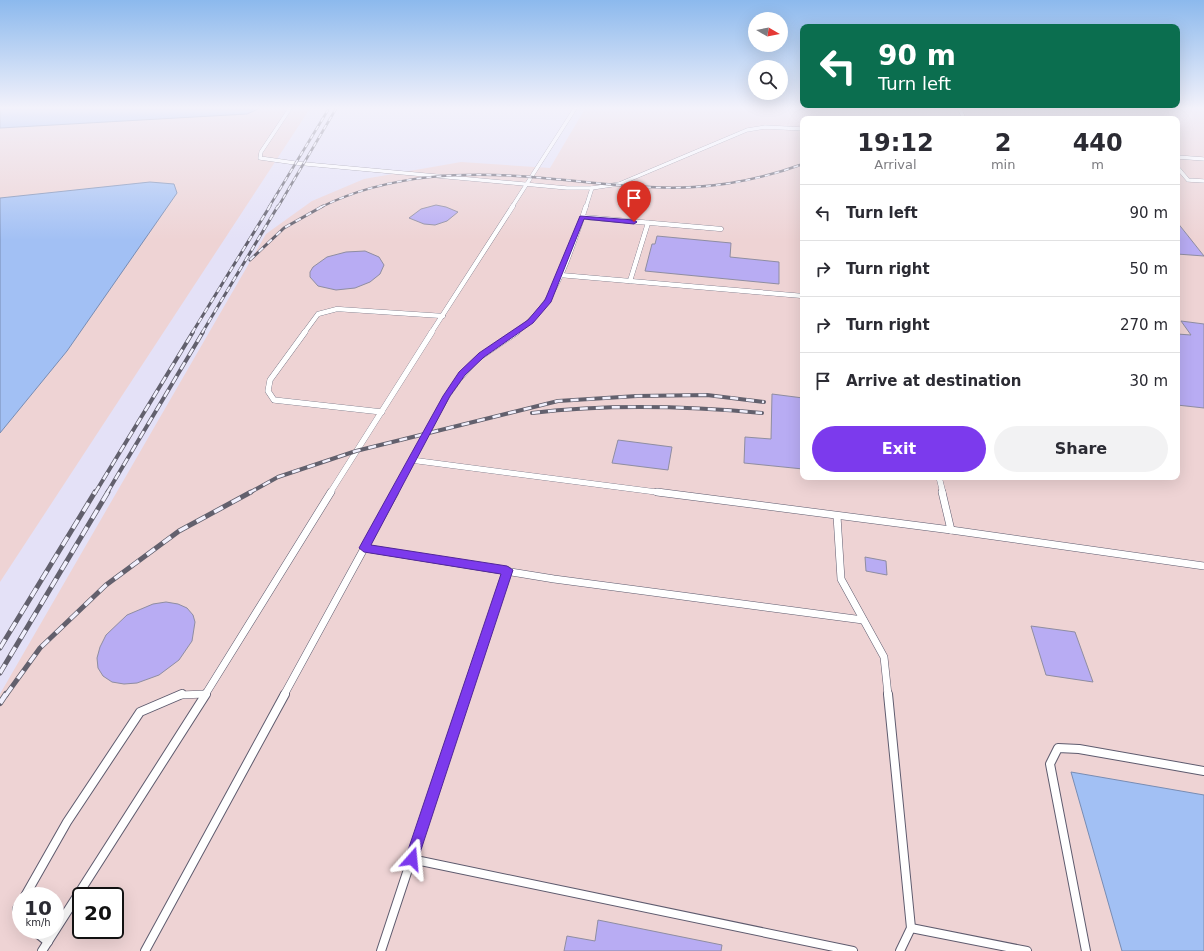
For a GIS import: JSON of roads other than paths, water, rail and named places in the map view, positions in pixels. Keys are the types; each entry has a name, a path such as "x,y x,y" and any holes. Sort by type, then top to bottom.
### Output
{"lane":[{"path":"261,151 260,158 281,162 527,184 592,188 619,184 696,151"},
{"path":"42,951 206,694 382,412 547,151"},
{"path":"1180,157 1204,159"},
{"path":"1180,171 1188,180 1204,181"},
{"path":"145,951 447,396 462,373 482,355 530,322 549,300 560,275 592,188"},
{"path":"582,217 721,229"},
{"path":"630,281 648,223"},
{"path":"560,275 800,296"},
{"path":"382,412 274,400 268,391 270,380 318,314 337,309 354,308 443,316"},
{"path":"412,460 951,530 1204,566"},
{"path":"940,480 951,530"},
{"path":"837,516 841,579 884,656 911,928 900,951"},
{"path":"364,548 507,570 554,579 863,620"},
{"path":"381,951 507,570"},
{"path":"29,887 67,822 140,712 183,694 206,694"},
{"path":"1086,951 1050,764 1058,748 1079,749 1204,771"},
{"path":"412,859 853,951"},
{"path":"911,928 1027,951"},
{"path":"44,939 48,942"}],"water":[{"path":"150,182 174,184 177,193 67,351 0,433 0,198"},
{"path":"1071,772 1204,795 1204,951 1122,951"}],"railway":[{"path":"269,207 303,151"},
{"path":"278,207 311,151"},
{"path":"322,207 374,187 430,177 458,175 515,176 637,187 675,188 749,180 800,165"},
{"path":"192,333 270,206"},
{"path":"202,333 278,206"},
{"path":"250,260 284,228 322,207"},
{"path":"95,493 193,332"},
{"path":"107,493 203,332"},
{"path":"249,493 278,477 356,451 558,401 637,396 707,395 764,402"},
{"path":"532,413 618,407 704,409 762,413"},
{"path":"0,648 95,492"},
{"path":"0,673 108,492"},
{"path":"6,695 40,648 106,585 179,531 251,492"},
{"path":"0,703 6,694"}]}
